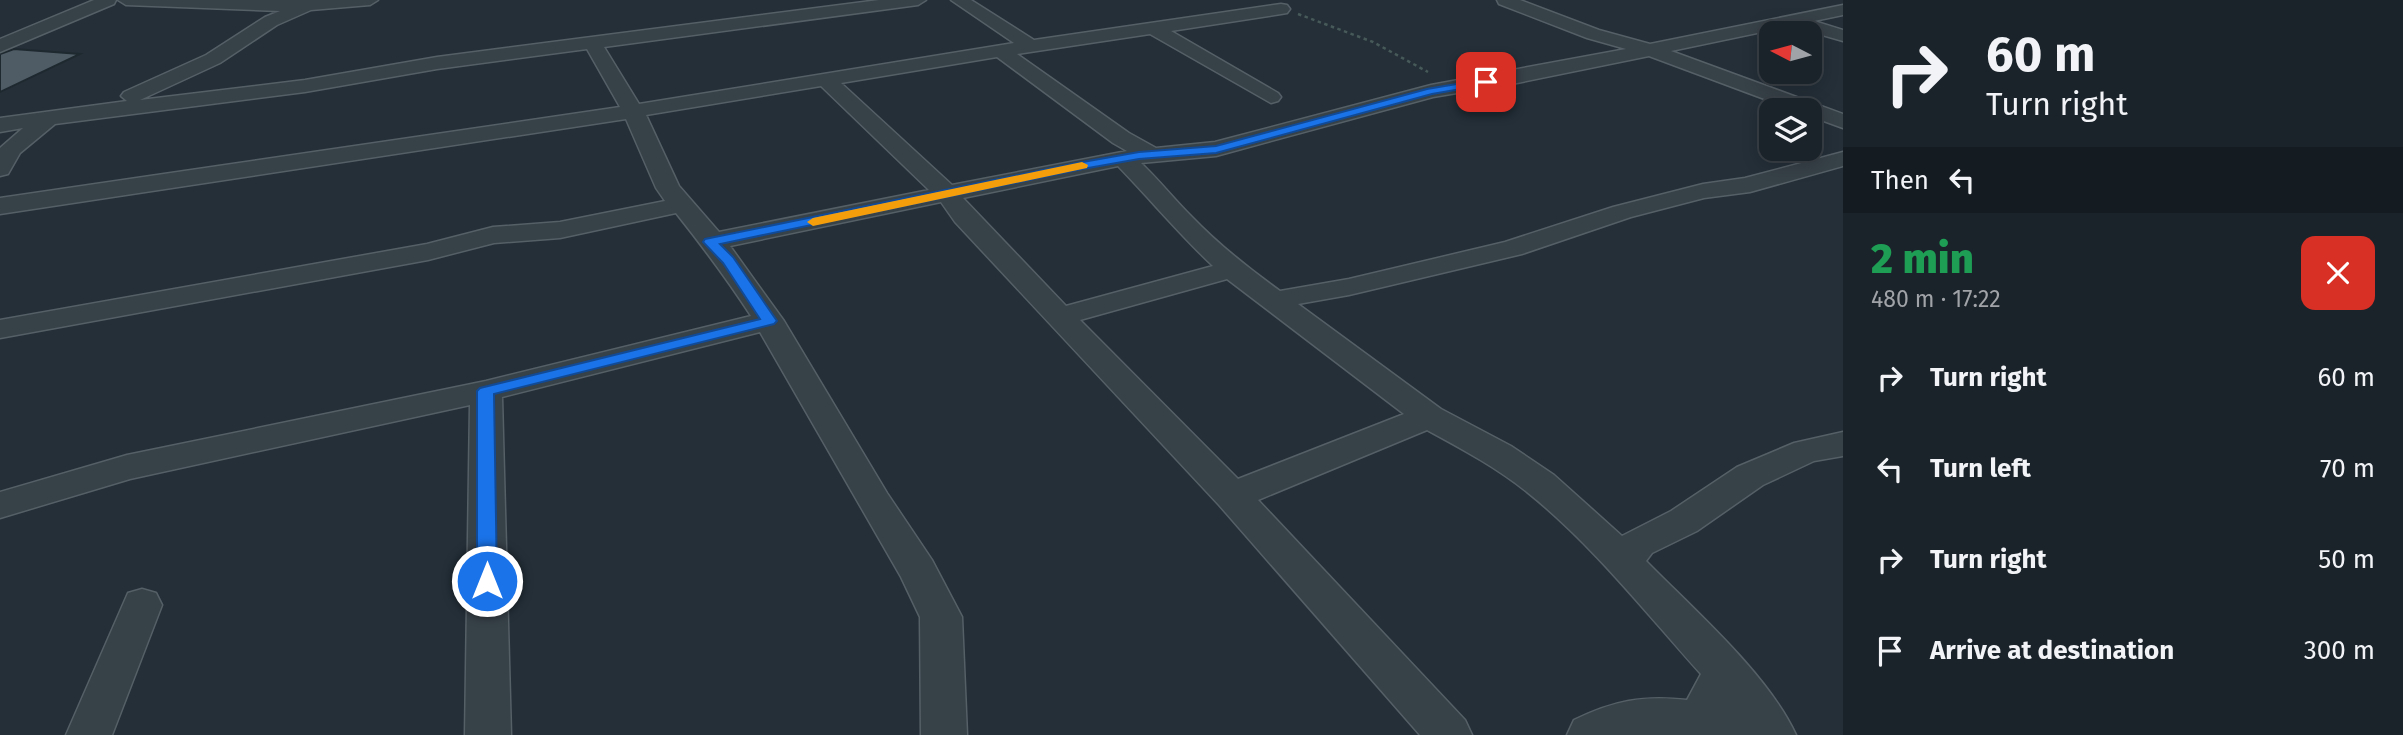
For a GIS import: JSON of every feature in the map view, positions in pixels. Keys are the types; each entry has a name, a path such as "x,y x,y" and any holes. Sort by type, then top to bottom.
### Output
{"street":[{"path":"0,47 108,0"},
{"path":"126,0 314,3 370,0"},
{"path":"768,0 785,17"},
{"path":"0,125 84,112 305,86 436,63 918,0"},
{"path":"959,0 1031,46"},
{"path":"1505,0 1593,34 1651,50 1843,121"},
{"path":"84,112 168,80 213,59 271,21 314,3"},
{"path":"0,206 827,81 1153,28 1275,5"},
{"path":"710,242 1123,158 1229,147 1384,103 1843,10"},
{"path":"1793,20 1843,36"},
{"path":"1153,28 1271,97"},
{"path":"593,44 633,111 668,188 710,242 728,260 769,321 874,502 918,571 941,617 944,735"},
{"path":"1001,51 1121,138 1152,155"},
{"path":"827,81 947,194 964,217 1232,496 1449,735"},
{"path":"0,169 11,149 49,118"},
{"path":"1123,158 1166,201 1180,220 1232,269 1429,417 1499,454 1541,484 1591,528 1726,671 1773,735"},
{"path":"1277,302 1290,296 1349,287 1513,248 1622,212 1703,191 1750,185 1763,179 1843,159"},
{"path":"0,328 428,252 493,235 560,230 680,205"},
{"path":"1061,316 1232,269"},
{"path":"0,505 128,467 486,391 769,321"},
{"path":"486,391 488,735"},
{"path":"1232,496 1429,417"},
{"path":"1623,562 1638,542 1684,521 1750,475 1806,451 1843,444"},
{"path":"89,735 142,605"},
{"path":"1699,721 1726,671"},
{"path":"1590,735 1624,720 1699,721 1742,735"}],"path":[{"path":"1275,5 1373,42 1456,87"}],"building":[{"path":"14,49 80,54 0,92 0,54"}],"slow traffic":[{"path":"813,222 1082,165"}],"route":[{"path":"487,581 486,391 769,321 728,260 710,242 1077,166 1139,155 1216,149 1254,141 1272,133 1431,91 1486,82"}]}
